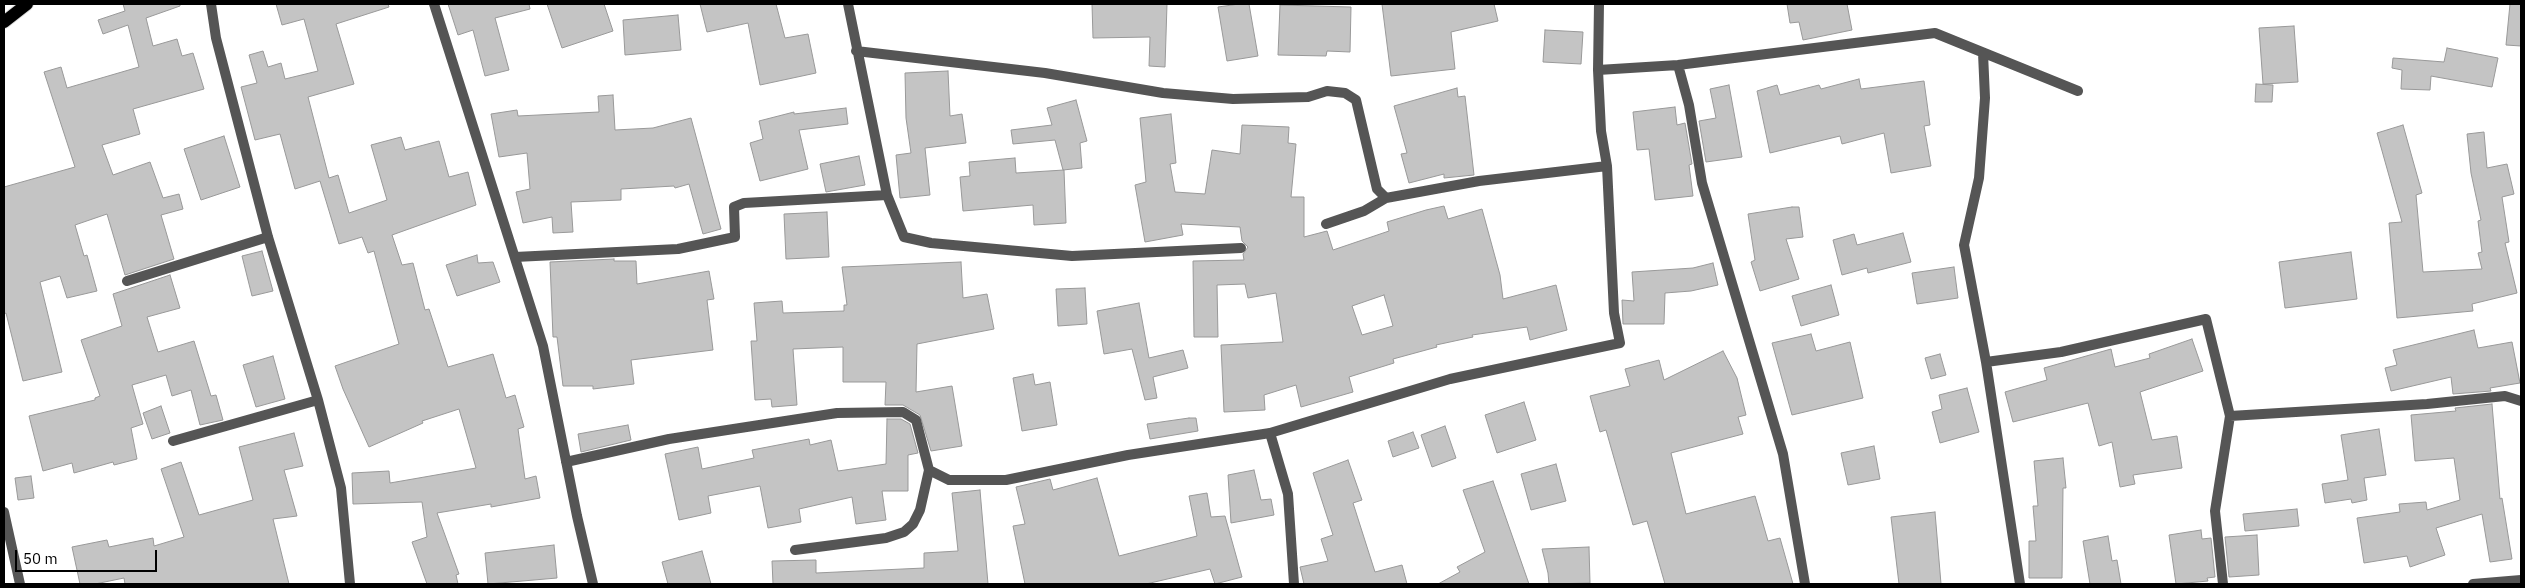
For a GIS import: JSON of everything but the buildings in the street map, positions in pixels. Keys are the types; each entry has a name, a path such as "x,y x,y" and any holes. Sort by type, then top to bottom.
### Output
{"main road":[{"path":"4,22 27,4"}],"street":[{"path":"210,4 216,38 268,238 318,400 341,488 350,584"},
{"path":"434,4 543,346 593,584"},
{"path":"848,4 856,51 887,196 904,237 931,243 1072,256 1241,248"},
{"path":"929,470 949,480 1006,480 1128,455 1270,433 1450,379 1620,343 1614,313 1607,166 1601,130 1598,70 1599,4"},
{"path":"1598,70 1678,65 1935,34 2078,90"},
{"path":"856,51 1045,73 1172,94 1233,99 1308,98 1327,91 1345,92 1356,100 1377,189 1386,198"},
{"path":"1983,53 1984,98 1979,178 1964,245 1986,362 2020,584"},
{"path":"1678,65 1689,105 1702,183 1784,454 1805,584"},
{"path":"1326,224 1364,211 1386,198 1479,181 1607,166"},
{"path":"515,257 678,249 735,237 734,206 744,203 887,196"},
{"path":"127,281 268,238"},
{"path":"1986,362 2061,352 2206,319 2230,416 2215,511 2223,584"},
{"path":"2230,416 2427,404 2505,396 2520,399"},
{"path":"173,441 318,400"},
{"path":"566,462 669,439 837,413 904,412 916,420 929,470 920,510 913,524 904,532 886,538 795,550"},
{"path":"1270,433 1288,494 1294,584"},
{"path":"4,512 7,546 20,584"},
{"path":"2473,584 2521,580"}]}
